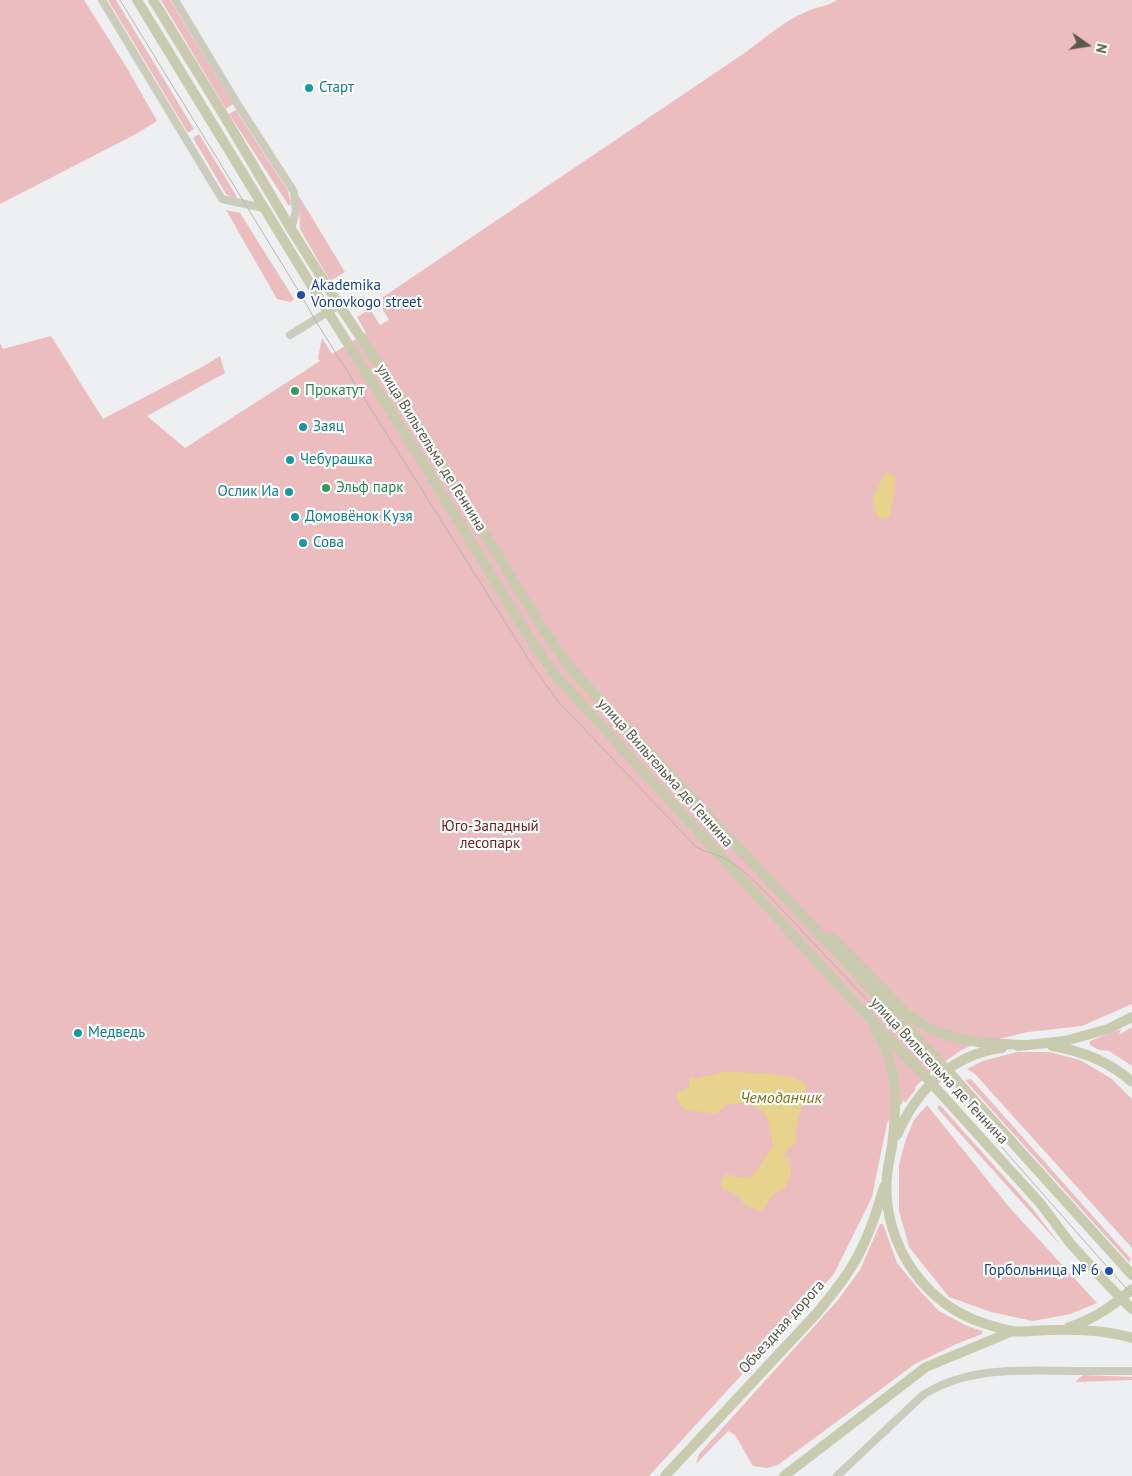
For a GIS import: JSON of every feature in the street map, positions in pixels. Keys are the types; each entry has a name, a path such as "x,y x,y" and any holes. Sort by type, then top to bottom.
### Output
{"main road":[{"name":"улица Вильгельма де Геннина","path":"137,0 264,208 418,453 533,644 557,677 856,1004 931,1083 1040,1203 1070,1242 1132,1309"},
{"name":"улица Вильгельма де Геннина","path":"153,0 291,230 402,399 556,650 630,733 947,1070 1132,1275"},
{"path":"784,896 846,951 922,1026 944,1035 971,1042 1025,1045"},
{"path":"856,1004 879,1036 891,1068 896,1108 887,1176 888,1209 891,1226 902,1253 920,1280 942,1301 982,1323 1013,1331 1088,1330 1132,1338"},
{"path":"892,1148 904,1118 924,1090 958,1062 975,1054 990,1050 1065,1041 1090,1035 1108,1029 1132,1017"},
{"path":"1043,1044 1081,1052 1104,1062 1122,1073 1132,1082"},
{"name":"Объездная дорога","path":"666,1476 817,1313 837,1288 852,1266 865,1240 877,1210 887,1176"},
{"path":"1058,1330 1096,1316 1132,1290"},
{"path":"784,1476 926,1367 1013,1331"}],"street":[{"path":"102,0 222,199 264,208"},
{"path":"175,0 238,105 294,192 296,211 291,230"},
{"path":"290,335 339,305"},
{"path":"837,1476 923,1395 935,1387 968,1376 1006,1370 1132,1371"}],"green space":[{"path":"0,0 84,0 127,68 157,121 136,134 0,204"},
{"path":"108,0 116,0 194,129 188,133"},
{"path":"161,0 170,0 233,104 226,109"},
{"name":"Юго-Западный лесопарк","path":"837,0 1132,0 1132,1004 1082,1026 1028,1032 970,1046 937,1067 914,1088 916,1089 905,1103 904,1100 887,1123 872,1197 834,1274 649,1476 0,1476 0,343 3,349 51,336 103,419 220,356 225,373 147,416 185,448 320,361 318,358 322,338 332,354 366,333 357,317 370,309 380,325 389,320 383,310 383,297 746,52 783,24 812,9"},
{"path":"236,110 288,191 291,204 289,206 229,114"},
{"path":"199,134 237,197 233,198 226,194 193,138"},
{"path":"297,193 345,272 330,281 300,229"},
{"path":"226,210 240,213 294,299 291,302 277,299"},
{"path":"1132,1027 1132,1066 1109,1051 1099,1050 1090,1045 1090,1041 1121,1029 1119,1035"},
{"path":"1017,1052 1049,1052 1080,1060 1112,1079 1132,1099 1132,1248 975,1074 967,1069 983,1061"},
{"path":"971,1079 1131,1259 1129,1262 965,1080"},
{"path":"927,1105 1010,1208 1097,1303 1070,1314 1033,1321 991,1312 949,1297 909,1247 899,1211 899,1165 902,1153 914,1120"},
{"path":"940,1105 1032,1208 1062,1247 937,1108"},
{"path":"880,1224 883,1224 897,1263 920,1291 939,1311 965,1325 982,1331 982,1334 915,1364 778,1465 767,1468 753,1466 735,1435 728,1431 696,1464 699,1454 838,1300 860,1270"},
{"path":"1083,1375 1132,1377 1132,1380 1076,1382"}],"water":[{"path":"886,472 896,477 890,517 878,519 872,499"},
{"name":"Чемоданчик","path":"721,1072 781,1075 801,1081 807,1086 795,1131 797,1135 796,1144 790,1146 785,1154 785,1157 789,1158 791,1174 785,1188 774,1194 762,1211 745,1205 738,1195 723,1189 721,1184 725,1174 750,1178 773,1146 769,1122 763,1112 749,1102 726,1105 716,1114 684,1109 677,1098 678,1090 683,1091 689,1087 690,1077 698,1079"}],"tram line":[{"path":"120,0 315,320 534,668 557,700 696,847 722,857 735,865 769,896 939,1076 1132,1295"}],"place":[{"name":"Старт","path":"309,88"},
{"name":"Akademika Vonovkogo street","path":"301,295"},
{"name":"Прокатут","path":"295,391"},
{"name":"Заяц","path":"303,427"},
{"name":"Чебурашка","path":"290,460"},
{"name":"Эльф парк","path":"326,488"},
{"name":"Ослик Иа","path":"289,492"},
{"name":"Домовёнок Кузя","path":"295,517"},
{"name":"Сова","path":"303,543"},
{"name":"Медведь","path":"78,1033"},
{"name":"Горбольница № 6","path":"1109,1271"}]}
